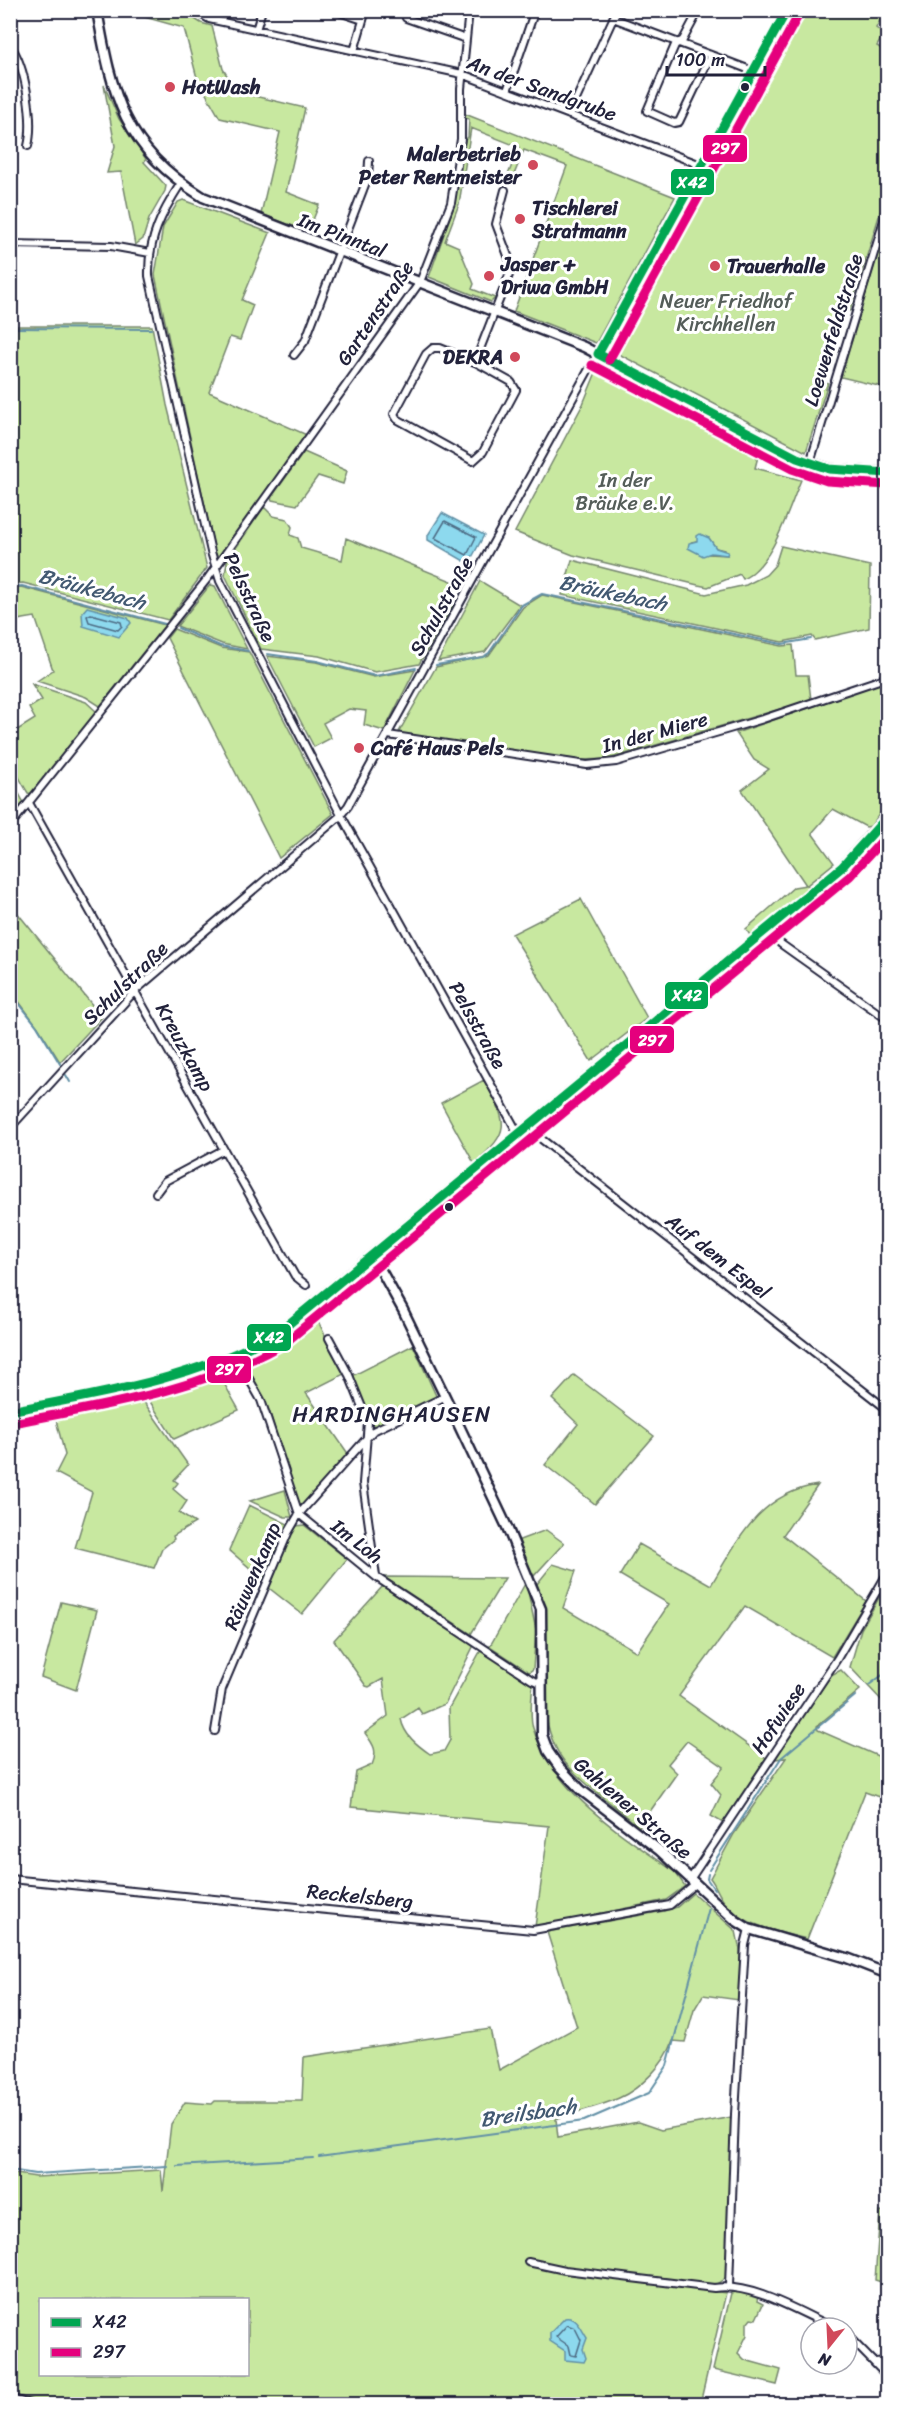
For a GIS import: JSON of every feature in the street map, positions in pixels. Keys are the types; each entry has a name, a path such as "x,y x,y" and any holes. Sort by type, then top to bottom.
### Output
{"main road":[{"path":"97,10 108,74 119,105 147,151 181,183"},
{"name":"Im Pinntal","path":"181,183 218,205 420,282 598,354 810,463 849,472 888,473"},
{"path":"10,1411 169,1379 236,1356 292,1322 768,930 842,867 888,815"},
{"name":"Gahlener Straße","path":"373,1256 398,1300 507,1527 541,1609 543,1735 559,1767 581,1790 694,1881 735,1920 749,1929 847,1958 888,1974"}],"street":[{"name":"An der Sandgrube","path":"194,10 209,19 462,74 701,165"},
{"path":"256,30 262,10"},
{"path":"333,10 363,20"},
{"path":"354,51 366,10"},
{"path":"404,10 406,18 466,39"},
{"name":"Gartenstraße","path":"10,826 215,568 420,282 451,203 461,139 462,74 469,10"},
{"path":"507,91 535,10"},
{"path":"569,115 617,10"},
{"path":"699,10 675,45 646,108 649,112 674,123 681,119 711,55"},
{"name":"Schulstraße","path":"10,1128 135,991 341,815 388,735 787,10"},
{"path":"614,18 753,71"},
{"path":"10,45 22,68 31,130 28,146"},
{"path":"294,355 305,341 368,177 369,161"},
{"name":"Pelsstraße","path":"181,183 157,223 150,253 151,291 215,568 341,815 519,1135"},
{"path":"475,362 511,270 510,261 496,224 505,190"},
{"name":"Loewenfeldstraße","path":"810,463 888,207"},
{"path":"10,244 111,246 150,253"},
{"path":"433,348 440,348 475,362 511,382 516,390 483,452 473,461 394,416 426,354 433,348"},
{"name":"In der Miere","path":"388,735 587,765 616,762 763,719 888,677"},
{"name":"Kreuzkamp","path":"29,803 295,1276 306,1285"},
{"path":"768,930 781,944 888,1020"},
{"name":"Auf dem Espel","path":"530,1126 540,1138 888,1410"},
{"path":"156,1193 165,1181 223,1150"},
{"path":"329,1338 368,1422 363,1483 376,1577"},
{"path":"236,1356 261,1400 299,1514"},
{"name":"Räuwenkamp","path":"215,1731 225,1680 288,1533 299,1514 373,1431 444,1397"},
{"name":"Im Loh","path":"299,1514 376,1577 532,1680 541,1683"},
{"name":"Hofwiese","path":"694,1881 837,1659 888,1572"},
{"name":"Reckelsberg","path":"10,1879 533,1930 670,1905 694,1881"},
{"path":"729,2286 735,2114 745,1946 749,1929"},
{"path":"528,2262 565,2270 714,2288 729,2286 768,2298 808,2316"},
{"path":"859,2347 888,2377"},
{"path":"875,2362 888,2361"},
{"path":"10,2398 30,2404"}],"green space":[{"path":"136,11 182,11 201,23 212,26 223,69 237,92 305,108 286,192 319,205 308,232 261,214 280,132 220,118 197,78 184,28 141,16"},
{"path":"796,11 885,11 876,28 884,34 877,46 888,53 887,190 850,311 843,310 822,381 828,383 806,452 609,349"},
{"path":"104,85 119,119 146,159 144,162 166,186 149,219 143,239 135,245 121,172 107,173 115,146"},
{"name":"Neuer Friedhof Kirchhellen","path":"465,114 675,197 596,343 514,311 567,166 524,150 511,182 506,180 519,147 471,128 459,204 445,241 459,247 474,284 472,289 495,298 491,302 429,277 452,211 465,140 468,137 469,119 464,118"},
{"path":"183,200 270,233 242,300 253,305 240,340 230,337 209,392 307,435 219,556 215,553 155,275 163,227 178,202"},
{"path":"887,223 888,388 841,377"},
{"path":"11,326 152,326 167,405 207,568 168,620 23,583 11,584"},
{"name":"In der Bräuke e.V.","path":"599,365 761,445 755,468 801,480 778,536 763,562 754,572 743,579 740,574 708,587 573,555 515,532 583,404","holes":["709,538 716,548 724,550 727,555 707,554 692,542"]},
{"path":"304,452 347,471 343,484 318,476 297,505 272,500 271,498"},
{"path":"264,507 273,516 287,519 292,527 290,535 298,538 301,548 342,560 346,538 454,582 455,602 419,664 375,672 319,656 261,649 225,575 227,561"},
{"path":"781,546 870,566 869,628 815,640 812,636 782,642 562,595 572,560 706,594 746,585 766,575 775,565"},
{"path":"480,581 520,605 485,652 438,661"},
{"path":"210,585 215,586 247,649 222,644 177,626"},
{"path":"21,587 165,625 100,706 86,697 37,681 53,670 35,617 11,621 11,588"},
{"path":"542,595 782,646 793,645 796,675 808,675 811,700 608,759 581,760 399,736 399,732 436,667 489,655 523,607"},
{"path":"174,629 221,648 249,652 333,814 279,858 167,638"},
{"path":"267,656 316,662 374,677 415,670 384,731 364,725 366,711 349,709 323,723 331,738 314,747"},
{"path":"887,681 887,803 871,826 866,827 833,809 812,833 834,863 807,885 812,888 751,937 746,929 794,887 806,885 742,790 769,769 754,760 736,733"},
{"path":"32,684 86,702 97,712 33,794 28,793 16,771 12,759 11,734 35,719 29,708 42,700"},
{"path":"11,779 24,803 10,820"},
{"path":"581,899 647,1018 591,1061 512,934"},
{"path":"11,905 102,1017 60,1062 11,991"},
{"path":"484,1080 498,1106 502,1125 495,1142 474,1163 441,1103"},
{"path":"316,1317 344,1374 306,1393 349,1455 303,1505 298,1504 269,1410 247,1365 268,1355"},
{"path":"413,1345 437,1398 377,1426 372,1425 352,1376"},
{"path":"574,1375 654,1436 595,1504 545,1465 578,1424 552,1399"},
{"path":"221,1378 239,1410 174,1439 147,1397"},
{"path":"141,1398 188,1465 174,1480 178,1483 173,1489 187,1501 179,1513 195,1523 173,1536 174,1539 162,1549 154,1568 75,1548 92,1492 56,1473 65,1455 55,1416"},
{"path":"818,1485 783,1535 866,1601 832,1657 745,1606 679,1696 766,1758 723,1823 711,1816 721,1795 711,1783 724,1767 687,1741 668,1764 677,1773 639,1827 577,1775 556,1749 548,1727 544,1704 541,1606 537,1584 553,1564 576,1571 563,1608 637,1652 669,1604 620,1575 639,1544 711,1585 741,1536 766,1508 798,1490"},
{"path":"285,1490 292,1517 285,1517 250,1501"},
{"path":"249,1505 288,1524 264,1580 229,1550"},
{"path":"304,1525 347,1559 302,1614 269,1588 292,1532 296,1526"},
{"path":"546,1530 564,1543 532,1578 517,1541"},
{"path":"384,1577 505,1578 471,1634"},
{"path":"526,1582 536,1630 533,1669 529,1672 490,1646"},
{"path":"887,1584 888,1706 850,1667 861,1629"},
{"path":"383,1586 474,1645 445,1704 422,1714 418,1708 401,1719 405,1730 420,1747 430,1754 444,1751 450,1740 449,1708 481,1650 533,1682 531,1711 533,1728 543,1752 573,1793 612,1827 675,1872 685,1886 666,1900 535,1927 549,1826 351,1807 356,1772 372,1765 375,1756 373,1745 365,1733 388,1716 383,1679 369,1687 366,1686 334,1640"},
{"path":"61,1602 97,1610 76,1690 41,1677"},
{"path":"841,1670 860,1690 817,1726 818,1730 887,1760 887,1775 879,1797 865,1792 807,1939 748,1921 728,1907 710,1878 734,1834 786,1758 774,1759 831,1675"},
{"path":"693,1893 736,1931 740,1950 739,2000 703,1995 694,2010 685,2042 673,2041 665,2058 643,2082 627,2094 556,2119 558,2137 638,2122 661,2130 732,2117 727,2277 715,2285 556,2266 529,2259 531,2266 726,2293 700,2404 11,2404 10,2173 36,2177 161,2170 163,2191 171,2124 185,2102 212,2104 215,2101 302,2101 304,2057 490,2029 499,2070 577,2027 547,1932 677,1907"},
{"path":"880,2212 887,2213 887,2284 875,2280"},
{"path":"740,2291 758,2297 757,2301 763,2304 756,2319 751,2318 747,2323 747,2335 738,2353 745,2360 781,2370 777,2385 713,2370 731,2293"}],"water":[{"path":"442,513 484,535 470,561 464,561 428,540 428,535"},
{"path":"700,534 709,538 716,548 728,552 727,555 711,553 703,556 688,548 689,543 697,541 697,536"},
{"path":"87,607 128,618 131,623 119,637 83,626 82,613"},
{"path":"565,2318 576,2321 587,2338 583,2349 586,2358 584,2362 565,2360 565,2351 550,2341 550,2333"}],"waterway":[{"path":"10,328 151,329"},
{"name":"Bräukebach","path":"10,587 22,586 165,624"},
{"name":"Bräukebach","path":"436,665 483,657 489,653 522,605 542,594 782,644 811,639"},
{"name":"Bräukebach","path":"178,628 220,646 248,651"},
{"name":"Bräukebach","path":"267,654 317,661 375,676 416,668"},
{"path":"10,992 37,1026 60,1064"},
{"path":"66,1075 70,1082"},
{"name":"Breilsbach","path":"869,1685 888,1671"},
{"name":"Breilsbach","path":"709,1870 781,1758 855,1696"},
{"name":"Breilsbach","path":"708,1874 707,1879 714,1889"},
{"name":"Breilsbach","path":"319,2157 584,2121 649,2093 667,2066 709,1908"},
{"name":"Breilsbach","path":"177,2166 313,2158"},
{"name":"Breilsbach","path":"10,2170 35,2174 167,2166"}],"transit line":[{"name":"X42","path":"598,354 787,10"},
{"name":"297","path":"609,360 798,16"},
{"name":"X42","path":"598,354 797,458 829,469 888,473"},
{"name":"297","path":"592,365 792,469 827,481 887,485"},
{"name":"X42","path":"10,1411 114,1390 182,1373 215,1362 279,1332 842,867 888,816"},
{"name":"297","path":"12,1423 118,1402 187,1384 221,1373 286,1342 850,876 888,834"}],"place":[{"name":"HotWash","path":"170,87"},
{"name":"Malerbetrieb Peter Rentmeister","path":"533,165"},
{"name":"Tischlerei Stratmann","path":"520,219"},
{"name":"Trauerhalle","path":"715,266"},
{"name":"Jasper + Driwa GmbH","path":"489,276"},
{"name":"DEKRA","path":"515,357"},
{"name":"Café Haus Pels","path":"359,748"}],"district":[{"name":"HARDINGHAUSEN","path":"392,1414"}]}
